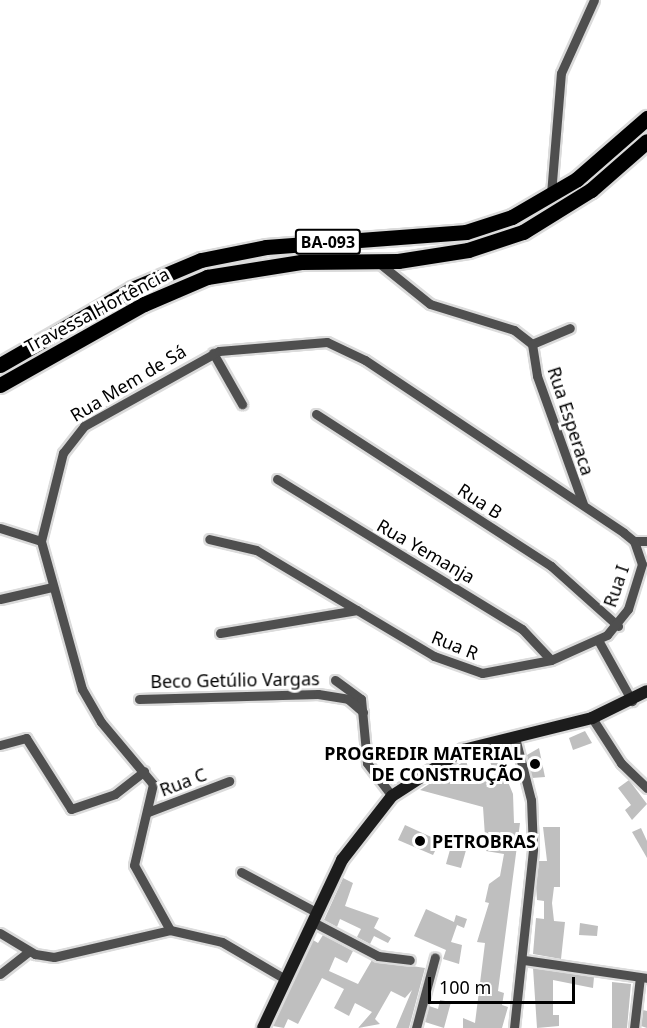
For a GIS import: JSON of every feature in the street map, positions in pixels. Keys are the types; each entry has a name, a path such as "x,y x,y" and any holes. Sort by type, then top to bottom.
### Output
{"main road":[{"name":"Travessa Hortência","path":"0,365 132,289 201,260 266,247 466,232 525,212 601,161 647,118"},
{"name":"Travessa Hortência","path":"0,385 144,303 207,277 337,259 398,261 468,250 523,232 591,190 647,141"},
{"path":"263,1028 314,917 358,832 392,796 464,750 592,718 632,701 647,691"}],"street":[{"path":"551,196 561,73 594,0"},
{"path":"337,259 383,265 430,304 514,330 532,344 570,328"},
{"name":"Rua Mem de Sá","path":"170,930 134,866 154,789 144,771 106,729 82,689 41,541 56,475 72,436 213,353 309,340 342,348 584,507"},
{"name":"Rua Esperaca","path":"532,344 537,376 584,507"},
{"path":"213,353 242,404"},
{"name":"Rua B","path":"316,414 551,566 618,626"},
{"name":"Rua Yemanja","path":"277,479 522,629 551,660"},
{"name":"Rua I","path":"551,660 598,640 618,626 642,564 634,541 584,507"},
{"path":"0,528 41,541"},
{"path":"209,539 256,550 357,610"},
{"path":"634,541 647,541"},
{"path":"0,599 52,587"},
{"path":"220,633 357,610"},
{"name":"Rua R","path":"357,610 434,656 473,672 551,660"},
{"path":"598,640 632,701"},
{"name":"Beco Getúlio Vargas","path":"335,680 358,693 363,712 367,763 392,796"},
{"name":"Beco Getúlio Vargas","path":"139,699 318,694 348,699 363,712"},
{"path":"592,718 621,763 647,788"},
{"path":"514,1028 524,960 533,818 515,737"},
{"path":"0,745 26,738 70,809 115,794 144,771"},
{"name":"Rua C","path":"148,812 230,781"},
{"path":"241,872 378,956 410,960"},
{"path":"0,933 29,951 54,957 170,930 222,942 285,979"},
{"path":"0,974 29,951"},
{"path":"416,1028 435,957"},
{"path":"524,960 644,978 634,1028"}],"building":[{"path":"585,731 592,743 573,750 569,738"},
{"path":"539,748 545,777 532,778 527,755"},
{"path":"496,753 513,794 514,823 520,823 498,991 504,993 502,1005 508,1007 502,1028 463,1028 463,1018 475,1023 485,943 477,942 489,903 485,902 489,884 500,876 504,854 486,851 483,807 420,790 466,760 472,783 496,778 488,756"},
{"path":"629,780 647,804 632,820 625,810 631,805 618,788"},
{"path":"405,825 440,841 433,855 398,840"},
{"path":"543,827 560,827 560,887 554,887 552,903 554,921 565,922 561,959 533,954 536,918 544,919 544,901 537,900 536,886 539,861 547,861"},
{"path":"641,828 647,841 647,858 632,832"},
{"path":"453,839 468,843 461,868 446,864"},
{"path":"343,878 353,883 345,906 379,918 374,928 391,938 388,943 374,936 370,944 357,937 361,929 340,919 337,927 324,920"},
{"path":"426,909 454,922 456,915 467,919 464,928 457,925 451,942 462,945 459,964 443,959 446,950 414,936"},
{"path":"580,923 598,926 597,936 579,935"},
{"path":"323,935 353,951 347,963 335,957 329,971 358,984 372,960 425,968 409,1028 396,1028 412,990 405,998 391,991 375,1019 380,1024 358,1028 372,1012 355,1003 349,1016 334,1008 344,989 322,978 298,1024 288,1019 284,1028 273,1026 313,940 318,943"},
{"path":"533,968 594,977 593,988 553,980 553,1015 559,1015 559,1026 537,1028"},
{"path":"612,982 631,984 627,1028 612,1028"},
{"path":"440,1000 451,1002 444,1028 425,1022 429,1006 438,1009"},
{"path":"643,1010 647,1011 647,1028 641,1026"}],"place":[{"name":"PROGREDIR MATERIAL DE CONSTRUÇÃO","path":"535,764"},
{"name":"PETROBRAS","path":"420,841"}]}
